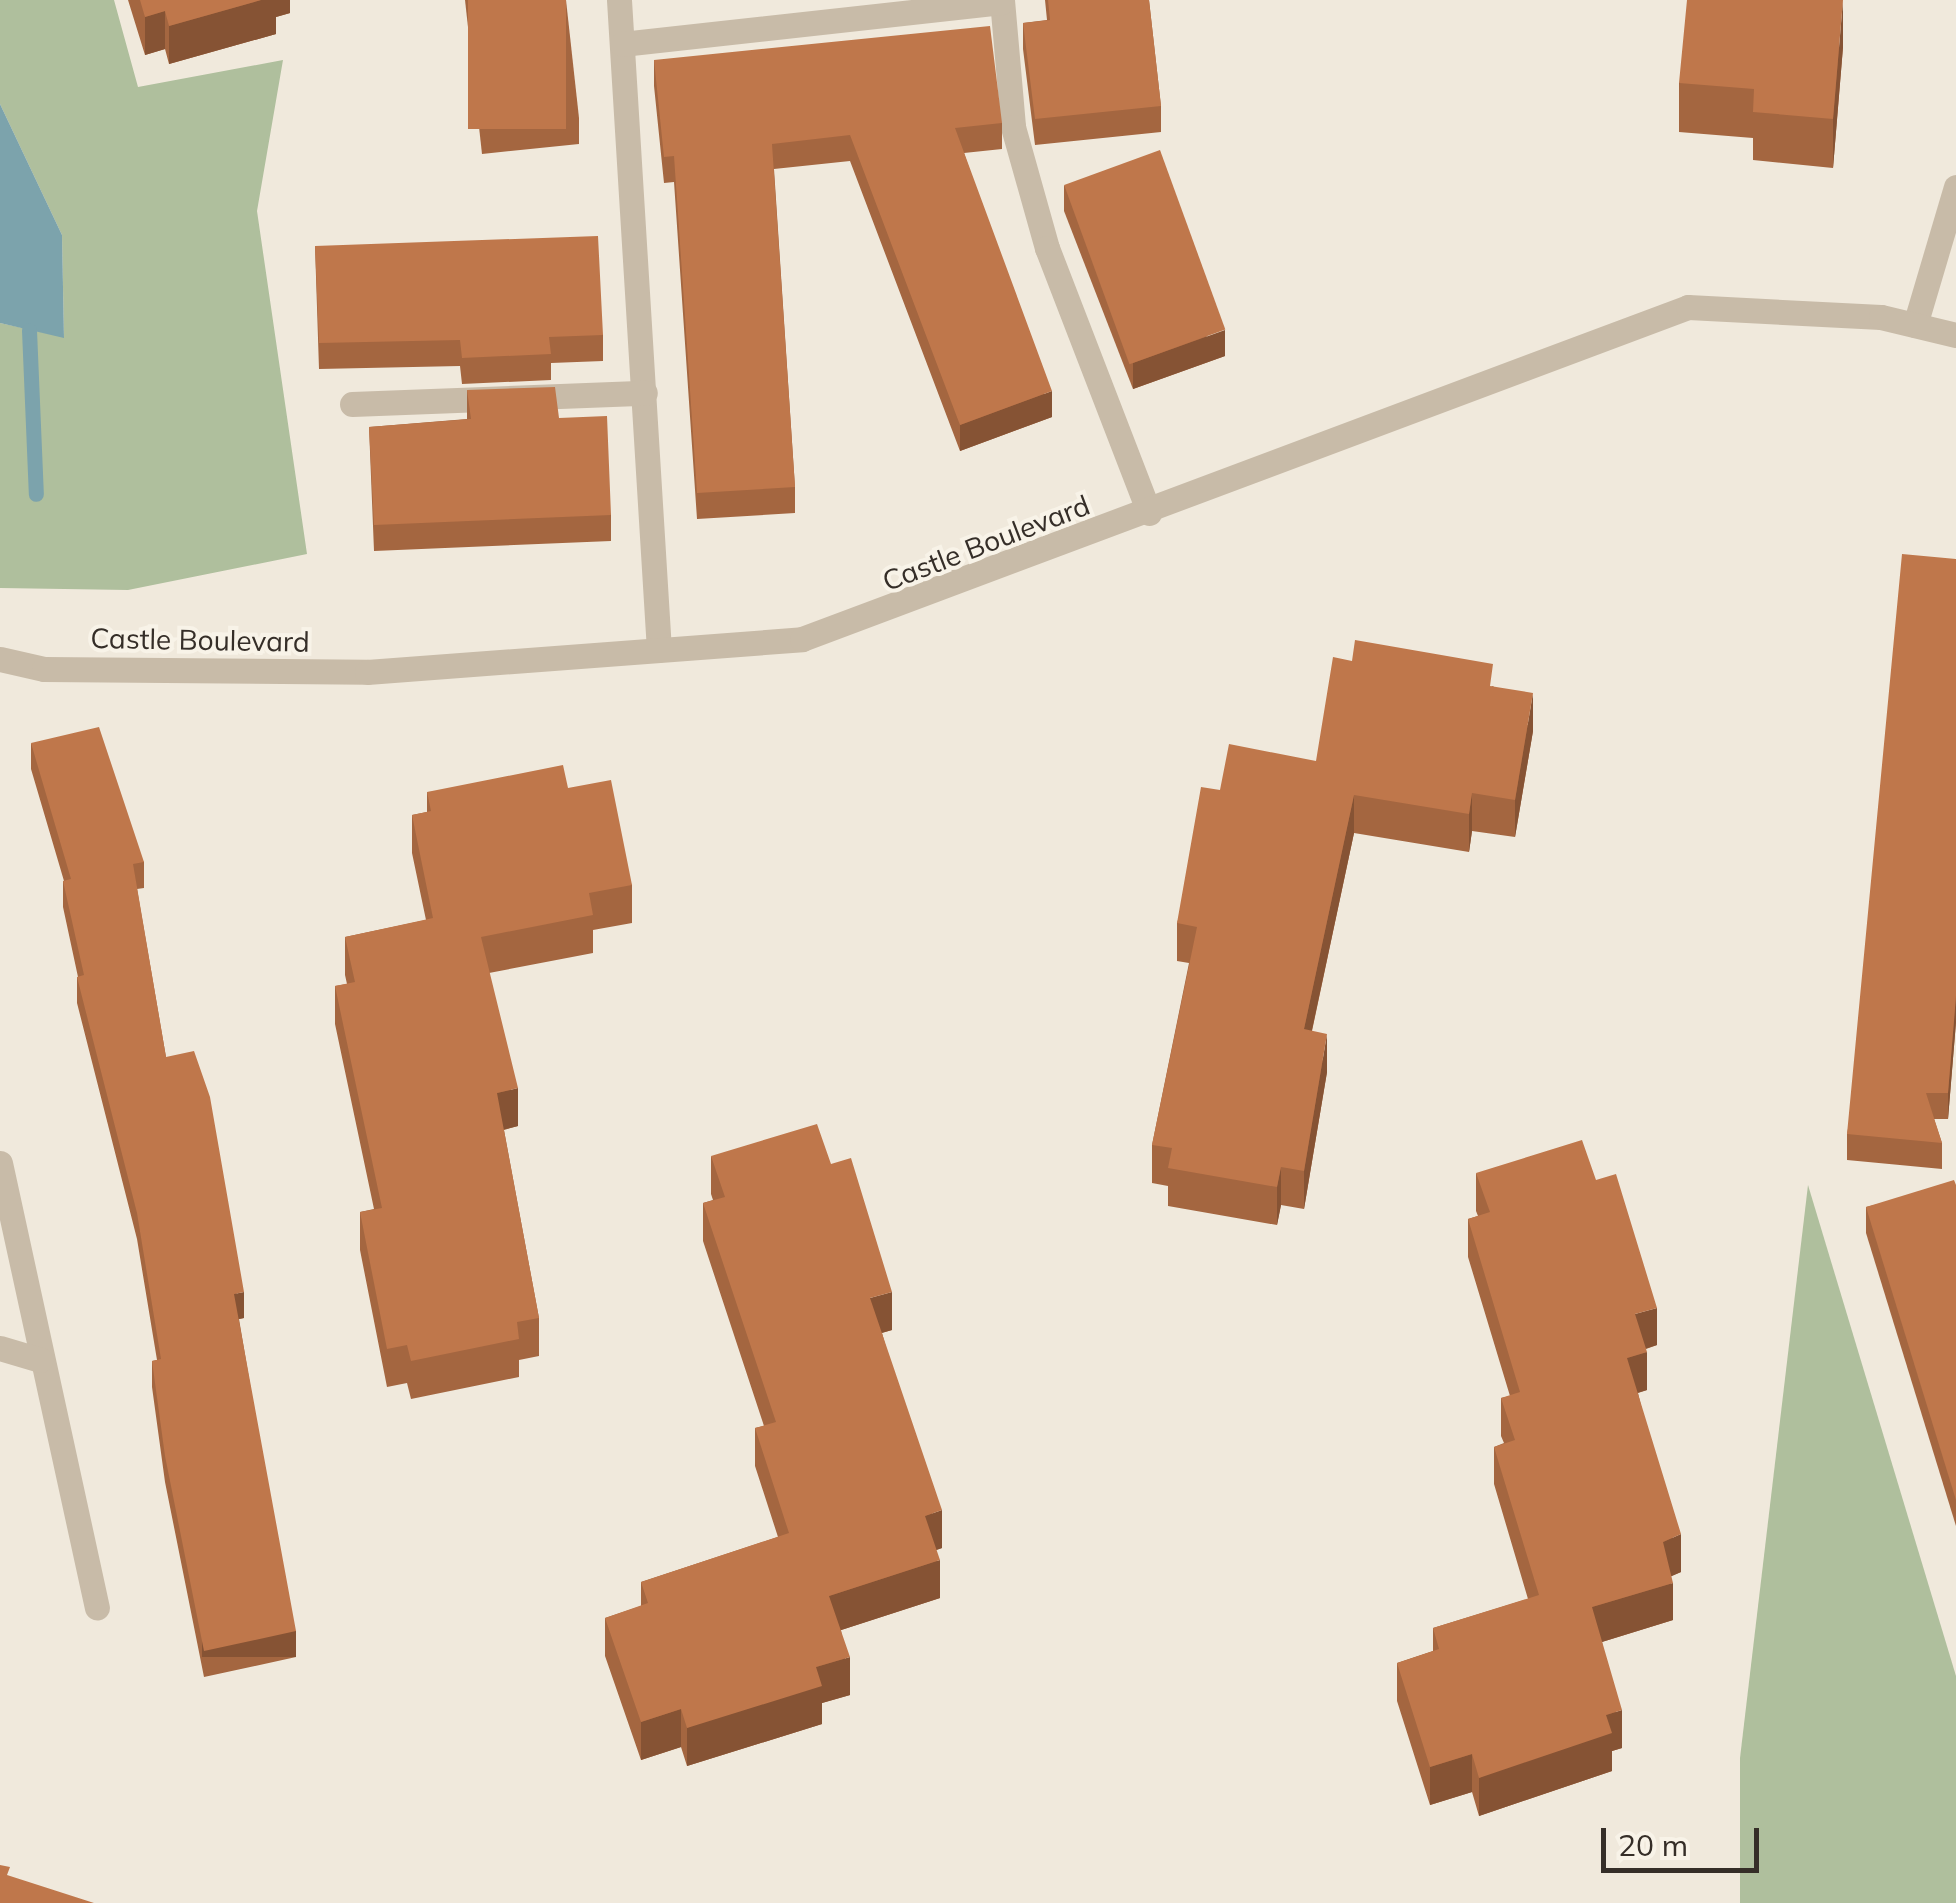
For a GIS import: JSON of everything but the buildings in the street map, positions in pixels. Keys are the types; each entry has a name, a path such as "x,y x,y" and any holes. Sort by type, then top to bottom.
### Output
{"street":[{"path":"619,0 659,650"},
{"path":"622,44 1002,1 1013,127 1047,248 1148,514"},
{"path":"1914,325 1956,187"},
{"name":"Castle Boulevard","path":"0,659 44,669 367,672 802,639 1148,514 1688,307 1914,325 1956,335"},
{"path":"352,404 644,392"},
{"path":"0,1163 97,1608"},
{"path":"0,1348 40,1360"}],"green space":[{"path":"0,0 114,0 138,87 283,60 257,211 307,554 128,590 0,588 0,323 64,337 62,235 0,104"},
{"path":"1808,1185 1956,1676 1956,1903 1740,1903 1740,1758"}],"water":[{"path":"0,104 62,235 64,338 0,323"}],"waterway":[{"path":"29,330 36,494"}]}
